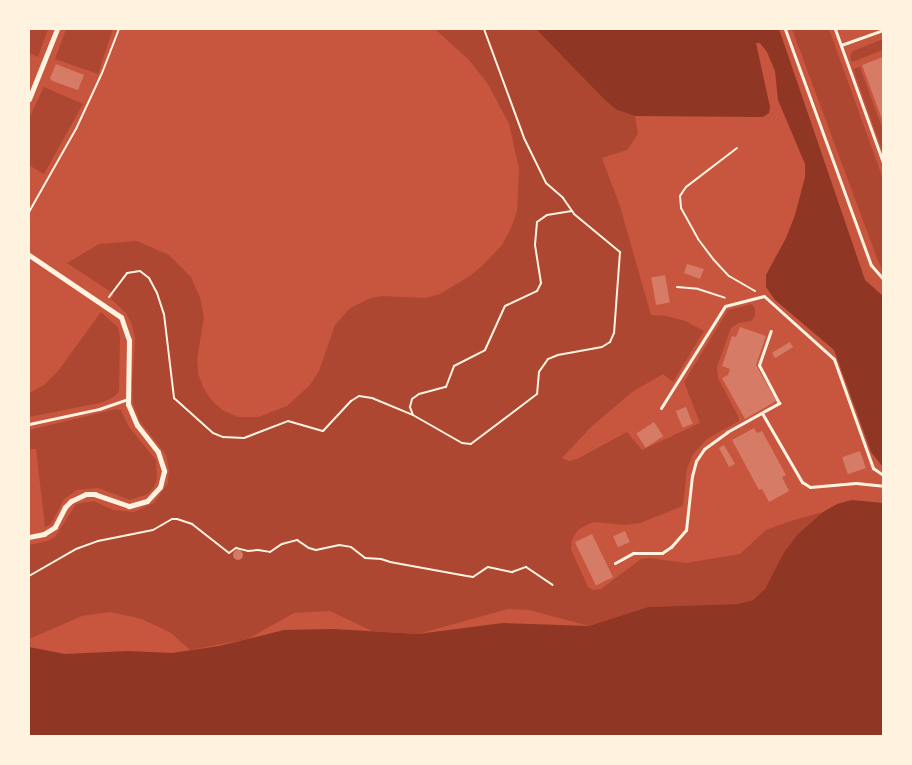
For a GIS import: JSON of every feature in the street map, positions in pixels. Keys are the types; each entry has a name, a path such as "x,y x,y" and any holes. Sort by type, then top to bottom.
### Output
{"street":[{"path":"29,99 57,29"},
{"path":"29,255 121,317 129,340 128,398 137,425 162,461 164,471 160,487 146,501 129,506 95,494 78,496 65,507 54,527 44,534 29,537"}],"lane":[{"path":"785,29 871,265 883,279"},
{"path":"835,29 883,162"},
{"path":"841,46 883,30"},
{"path":"661,408 725,306 764,296 834,359 873,468 883,475"},
{"path":"615,562 633,553 662,554 671,547 686,530 692,476 696,461 704,449 727,432 779,403 759,365 771,331"},
{"path":"29,424 99,409 128,398"},
{"path":"762,413 802,482 810,487 856,482 883,486"}],"path":[{"path":"29,212 76,129 102,73 119,29"},
{"path":"110,297 127,273 140,271 149,278 158,293 164,314 174,398 204,427 218,435 244,438 288,422 323,431 351,401 359,396 372,398 413,415 462,443 471,444 537,394 539,372 548,359 558,355 598,349 610,342 615,328 620,252 572,211 563,198 546,183 524,138 484,29"},
{"path":"737,148 686,187 680,196 681,208 698,240 729,276 764,296"},
{"path":"403,412 410,407 416,396 446,386 454,366 484,350 505,306 537,291 540,283 535,245 537,222 547,215 572,211"},
{"path":"677,287 698,289 739,302"},
{"path":"410,407 413,415"},
{"path":"29,576 76,549 98,541 153,530 172,519 183,520 192,524 229,553 236,548 248,551 270,552 282,544 297,540 316,550 339,545 351,547 365,558 381,559 473,577 488,567 512,572 526,567 553,585"}],"shaded area":[{"path":"29,29 48,29 38,57 29,53"},
{"path":"66,29 113,29 98,74 55,59"},
{"path":"435,29 536,29 617,110 635,116 638,134 627,150 602,158 620,206 651,315 667,316 685,321 704,331 673,382 663,374 632,392 591,427 562,458 569,461 577,459 627,432 642,450 700,423 684,382 728,310 752,304 755,309 755,316 751,321 739,323 731,328 717,367 718,378 739,421 707,439 693,454 687,469 683,506 640,523 626,525 593,522 579,529 572,539 571,549 588,587 593,590 601,589 641,559 649,558 686,563 740,554 766,530 823,512 798,534 784,552 765,589 753,600 738,604 648,607 589,626 529,610 508,609 418,634 372,631 330,611 294,613 248,639 190,650 171,633 142,619 110,612 82,616 29,639 29,545 48,541 55,537 76,504 94,501 113,510 134,512 154,503 168,483 169,469 166,455 139,420 133,404 132,384 135,339 132,325 126,313 111,299 114,294 67,263 99,244 137,241 169,255 191,277 200,297 204,317 197,359 198,373 203,387 212,401 224,411 238,417 258,417 287,406 310,385 319,371 335,325 350,308 371,298 382,296 425,298 440,294 470,276 483,265 502,245 511,228 517,211 519,168 509,124 488,84 469,60"},
{"path":"536,29 779,29 865,280 883,296 883,467 871,452 834,350 775,300 766,287 766,275 786,238 795,215 805,177 805,164 778,100 775,71 767,52 760,43 756,43 770,107 769,113 763,117 635,116 617,110 604,99"},
{"path":"792,29 829,29 883,179 883,271 878,261"},
{"path":"883,39 883,50 852,62 850,56 853,51"},
{"path":"860,67 883,130 883,153 853,69"},
{"path":"44,87 83,104 44,174 29,165 29,118"},
{"path":"101,312 118,327 120,337 119,391 115,396 104,402 29,417 29,393 44,385 58,371"},
{"path":"116,409 121,410 129,427 156,460 157,478 154,487 148,494 130,500 98,488 77,490 64,499 51,524 45,527 36,449 29,449 29,430"},
{"path":"852,500 883,503 883,736 29,736 29,647 65,654 128,651 172,653 219,646 284,630 333,629 418,634 503,623 589,626 648,607 738,604 753,600 765,589 784,552 798,534 823,512 837,504"}],"building":[{"path":"883,57 883,122 862,65"},
{"path":"56,64 84,75 78,90 52,81 50,78"},
{"path":"687,264 704,269 700,279 684,273"},
{"path":"665,275 670,303 656,305 651,277"},
{"path":"740,327 766,336 756,365 776,401 745,419 722,378 728,375 730,369 722,366 732,336 736,337"},
{"path":"790,342 793,347 775,358 772,353"},
{"path":"686,407 693,424 683,428 676,411"},
{"path":"654,422 663,436 646,448 636,433"},
{"path":"754,428 757,433 762,431 786,475 782,477 789,491 769,502 762,489 759,490 732,440"},
{"path":"724,445 735,464 729,467 719,448"},
{"path":"860,451 866,468 848,474 842,457"},
{"path":"625,531 630,542 618,547 613,536"},
{"path":"592,534 613,577 596,585 575,542"},
{"path":"238,550 243,555 238,560 233,555"}]}
